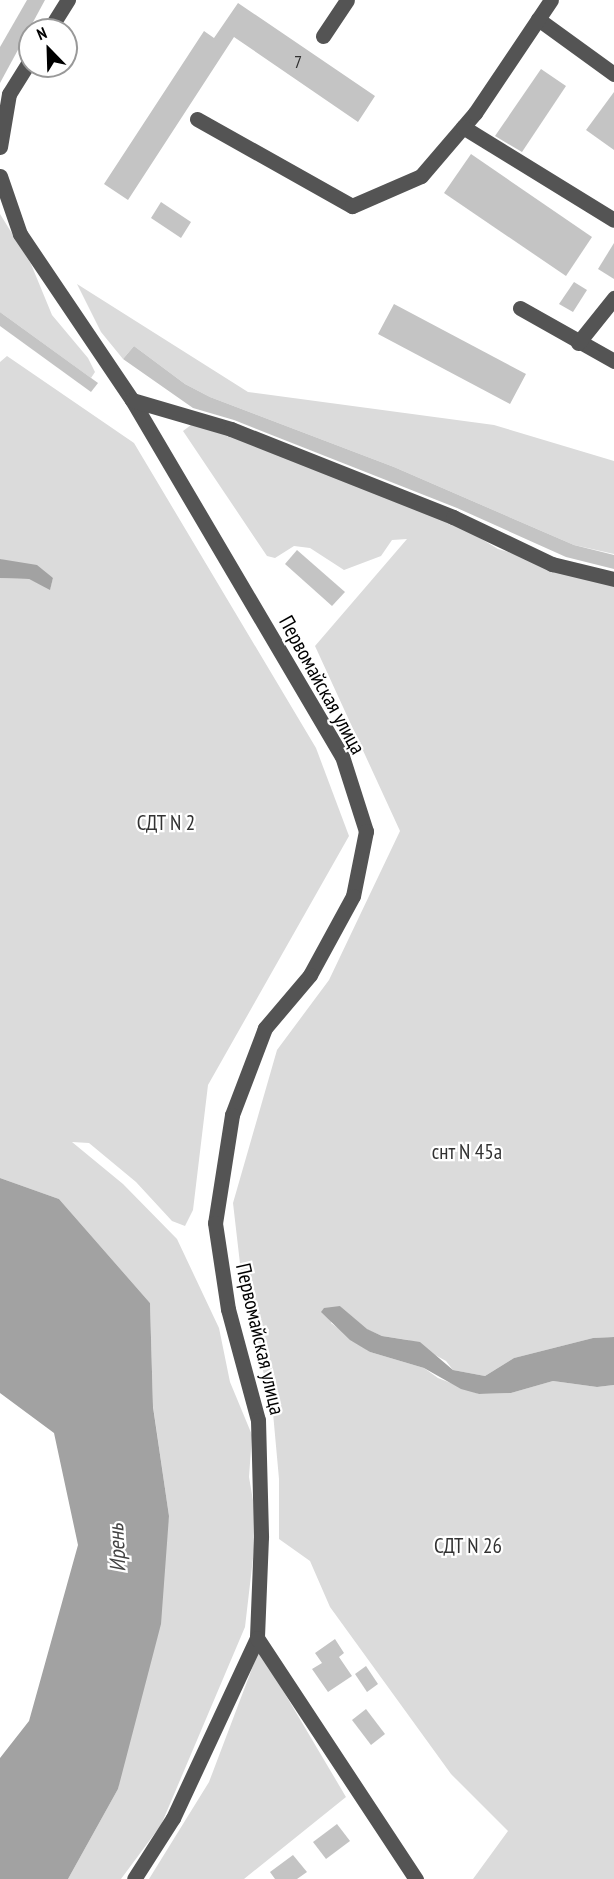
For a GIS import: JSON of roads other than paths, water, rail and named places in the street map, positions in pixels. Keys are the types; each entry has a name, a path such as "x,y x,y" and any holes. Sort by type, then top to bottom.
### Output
{"street":[{"path":"57,18 68,0"},
{"path":"323,36 347,0"},
{"path":"197,119 352,206 421,176 463,127 551,0"},
{"path":"538,19 614,74"},
{"path":"0,147 9,94 19,78"},
{"path":"463,127 525,169 614,220"},
{"name":"Первомайская улица","path":"0,176 20,234 132,400 342,756 366,831 354,896 310,975 265,1028 232,1115 215,1223 228,1309 258,1420 261,1537 257,1638 173,1818 134,1879"},
{"path":"578,343 614,298"},
{"path":"520,308 578,343 614,361"},
{"path":"132,400 231,429 453,517 552,564 614,579"},
{"path":"257,1638 416,1879"}],"water":[{"path":"0,559 37,565 53,578 50,590 29,579 0,578"},
{"name":"Ирень","path":"0,1178 59,1199 150,1303 153,1407 169,1516 161,1624 118,1789 68,1879 0,1879 0,1758 29,1721 78,1545 54,1433 0,1393"},
{"path":"340,1306 367,1329 382,1336 420,1342 453,1370 485,1376 514,1358 593,1338 614,1337 614,1385 597,1387 553,1381 511,1393 479,1394 461,1389 424,1368 370,1352 350,1340 321,1312 324,1308"}],"park label":[{"name":"СДТ N 2","path":"166,823"},
{"name":"снт N 45а","path":"467,1152"},
{"name":"СДТ N 26","path":"468,1546"}]}
